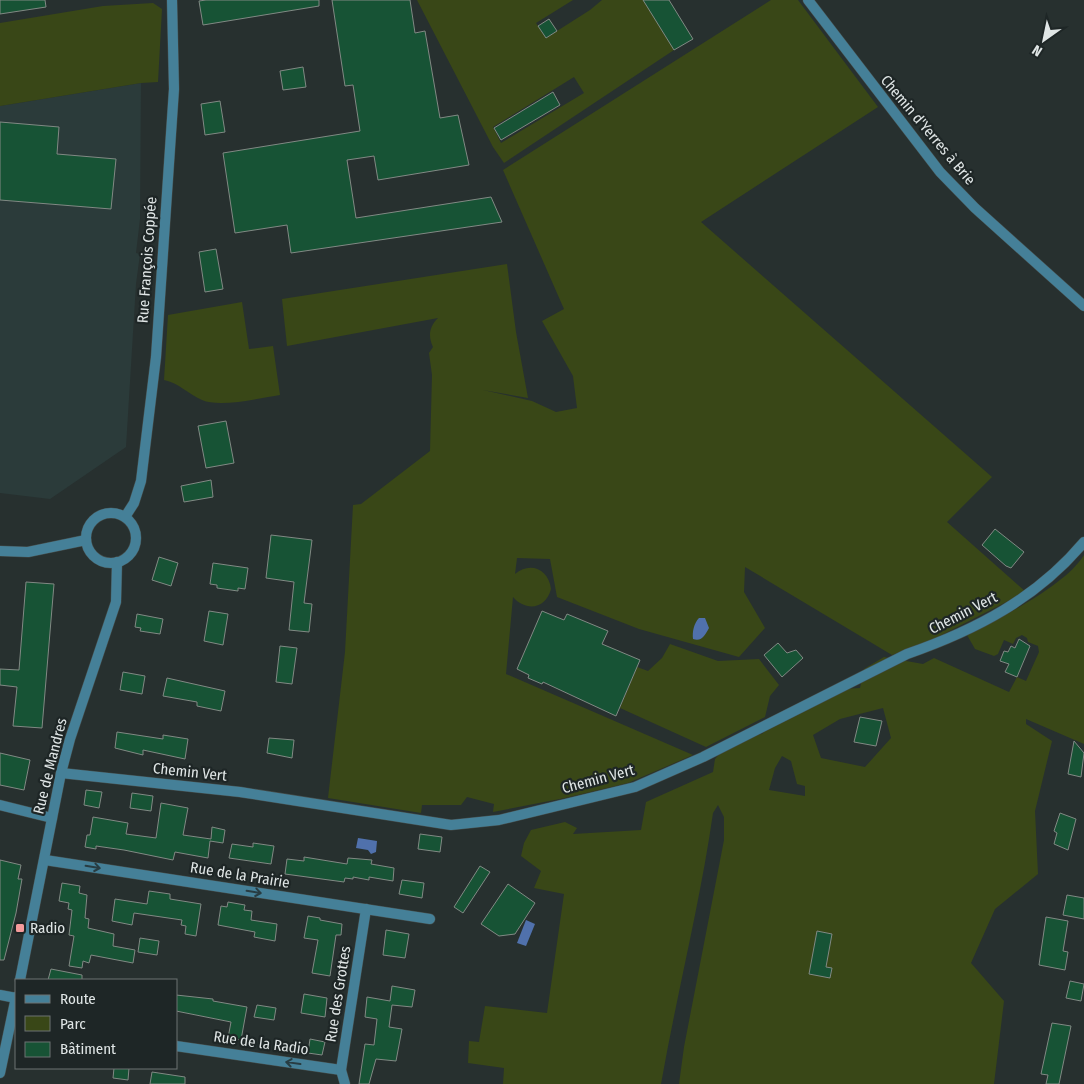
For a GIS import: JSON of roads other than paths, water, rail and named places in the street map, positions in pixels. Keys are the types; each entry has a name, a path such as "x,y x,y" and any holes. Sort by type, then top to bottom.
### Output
{"street":[{"name":"Rue François Coppée","path":"125,517 134,503 141,481 156,357 174,89 172,0"},
{"name":"Chemin d'Yerres à Brie","path":"808,0 940,172 975,208 1084,306"},
{"path":"111,513 125,517 134,528 135,542 129,554 117,562 103,561 97,558 88,547 86,540 88,527 98,516 111,513"},
{"path":"0,551 28,552 86,540"},
{"name":"Chemin Vert","path":"60,773 240,792 451,825 499,820 635,787 704,757 907,654 940,642 986,620 1033,592 1050,579 1084,542"},
{"name":"Rue de Mandres","path":"20,979 45,860 60,773 116,602 117,562"},
{"path":"0,805 52,818"},
{"name":"Rue de la Prairie","path":"45,860 430,919"},
{"name":"Rue des Grottes","path":"345,1084 341,1070 366,909"},
{"path":"0,995 15,998"},
{"path":"0,1073 14,1021"},
{"name":"Rue de la Radio","path":"178,1046 341,1070"}],"water":[{"path":"699,618 705,618 709,628 703,637 696,640 693,639 693,631"},
{"path":"358,838 377,841 376,852 371,854 368,850 356,848"},
{"path":"526,920 535,924 526,946 517,943"}],"place":[{"name":"Radio","path":"20,928"}]}
